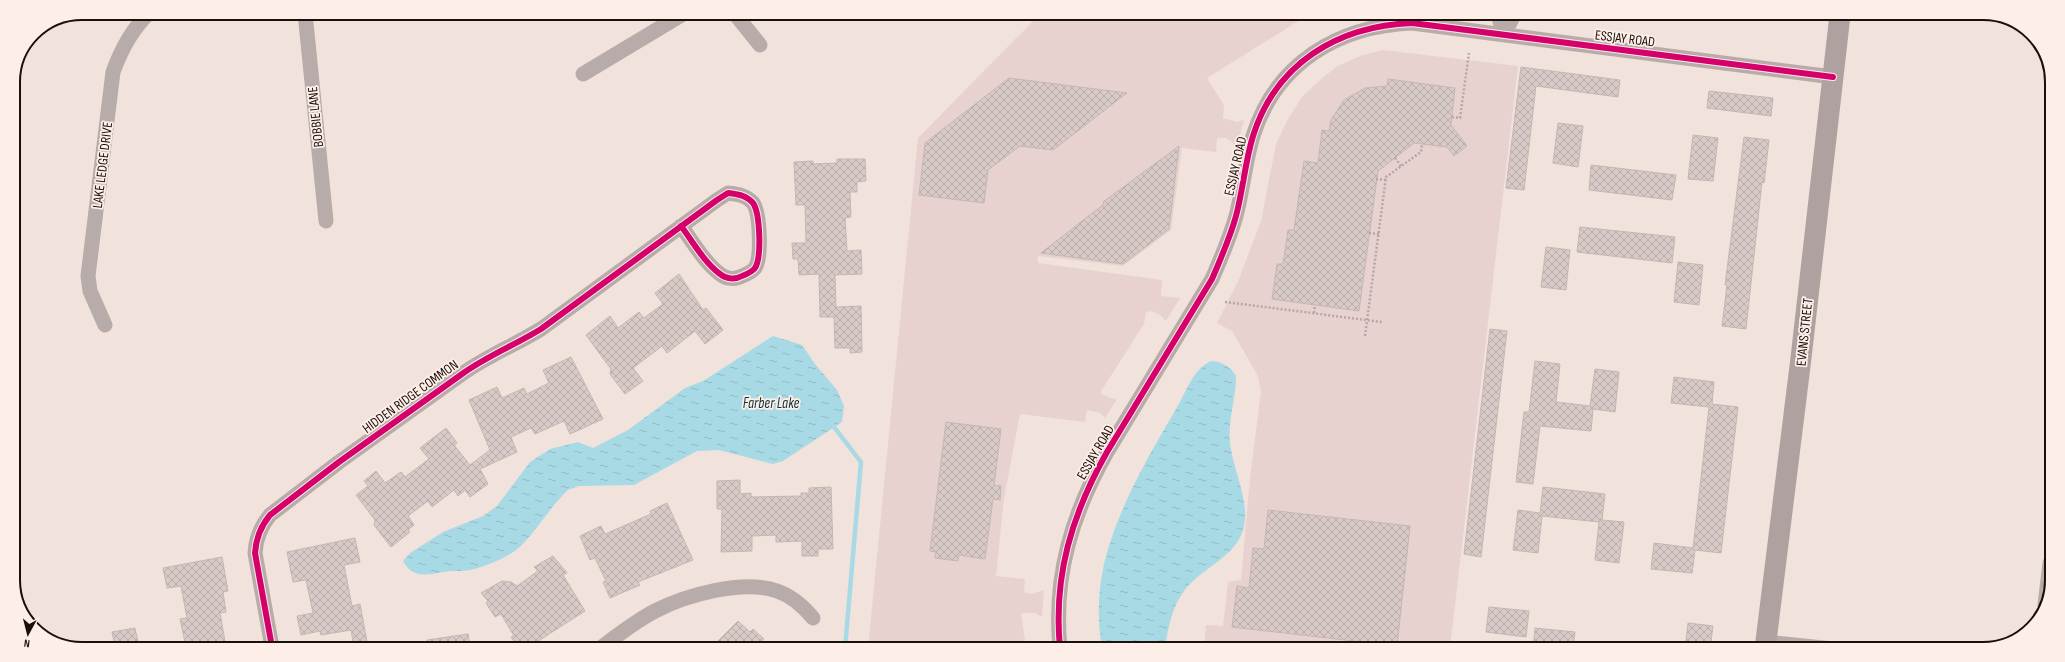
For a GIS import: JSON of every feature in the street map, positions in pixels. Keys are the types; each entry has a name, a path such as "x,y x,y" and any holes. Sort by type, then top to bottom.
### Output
{"street":[{"name":"LAKE LEDGE DRIVE","path":"105,324 90,291 88,276 113,72 129,36 143,20"},
{"name":"BOBBIE LANE","path":"306,20 326,221"},
{"path":"583,74 673,20"},
{"path":"740,20 760,45"},
{"path":"1500,20 1504,34"},
{"path":"1504,34 1511,20"},
{"name":"EVANS STREET","path":"1765,642 1801,358 1839,20"},
{"name":"ESSJAY ROAD","path":"1059,642 1058,626 1062,575 1078,510 1107,452 1212,279 1223,256 1236,216 1253,136 1263,110 1278,88 1306,59 1340,37 1363,29 1412,23 1833,77"},
{"name":"HIDDEN RIDGE COMMON","path":"271,642 254,553 256,538 262,525 270,515 339,462 478,362 520,342 541,329 682,226 728,193 746,196 753,203 756,212 759,257 755,268 748,274 738,278 728,278 721,274 710,266 682,226"},
{"path":"609,642 631,626 656,611 683,599 734,588 761,588 776,591 793,598 813,618"}],"path":[{"path":"1452,117 1460,118 1469,53"},
{"path":"1365,336 1386,177 1421,152 1422,144"},
{"path":"1395,158 1401,166"},
{"path":"1376,179 1386,180"},
{"path":"1370,233 1379,234"},
{"path":"1225,302 1382,322"},
{"path":"1314,313 1315,305"}],"shaded area":[{"path":"1034,20 1300,20 1207,78 1224,105 1223,118 1237,122 1244,120 1236,149 1232,142 1226,138 1217,138 1216,152 1182,148 1171,230 1123,266 1038,256 1038,263 1162,280 1161,296 1180,298 1166,321 1160,315 1152,311 1146,312 1144,324 1100,393 1110,398 1117,399 1105,418 1100,413 1087,410 1085,422 1020,414 1004,498 996,576 1025,579 1024,592 1032,594 1044,590 1042,617 1035,613 1021,613 1025,642 869,642 918,138"},
{"path":"1383,50 1518,66 1451,642 1205,642 1206,625 1223,626 1228,582 1241,580 1250,478 1261,392 1258,376 1232,331 1217,323 1239,279 1261,221 1276,144 1287,121 1302,97 1321,79 1338,66 1360,56"}],"water":[{"name":"Farber Lake","path":"773,336 802,345 815,364 837,390 844,406 842,422 783,461 773,464 719,450 697,451 634,485 579,486 568,490 523,544 500,560 487,565 474,569 447,571 426,575 411,571 403,561 410,553 443,532 483,516 497,506 530,462 550,449 578,442 593,448 628,430 685,388 703,381"},
{"path":"1211,361 1219,362 1225,365 1236,376 1235,394 1230,422 1230,440 1233,459 1244,502 1245,523 1242,533 1238,542 1224,557 1198,577 1184,591 1176,604 1169,625 1166,642 1101,642 1099,616 1100,585 1110,542 1136,480 1190,382 1199,369"}],"building":[{"path":"1521,67 1620,80 1618,97 1536,86 1524,190 1506,188"},
{"path":"1009,78 1127,93 1053,150 1020,146 988,170 984,203 919,195 925,143"},
{"path":"1388,79 1455,88 1451,125 1467,146 1454,156 1447,147 1414,143 1378,171 1359,311 1272,299 1277,264 1283,264 1288,230 1294,230 1304,161 1318,163 1322,130 1329,131 1331,120 1344,100 1365,88 1387,86"},
{"path":"1709,91 1773,98 1771,116 1707,108"},
{"path":"1558,123 1583,126 1578,167 1553,163"},
{"path":"1693,135 1718,138 1713,181 1688,179"},
{"path":"1744,137 1769,140 1764,183 1762,182 1746,329 1722,326 1727,285 1725,285"},
{"path":"1179,146 1169,229 1123,264 1041,253 1104,204 1103,202"},
{"path":"837,159 865,159 866,181 857,182 857,192 850,192 851,217 845,218 847,251 861,250 862,274 835,275 836,307 861,306 862,352 850,353 850,348 835,348 834,317 820,317 819,274 799,275 798,259 793,259 792,243 806,243 805,205 796,205 794,162 813,161 813,164 837,163"},
{"path":"1591,165 1676,175 1672,200 1589,190"},
{"path":"1580,227 1675,237 1672,263 1577,252"},
{"path":"1546,247 1570,250 1566,290 1541,287"},
{"path":"1678,262 1703,265 1699,305 1674,302"},
{"path":"679,274 703,310 706,308 723,330 705,344 695,331 667,353 662,346 633,368 643,381 625,394 610,374 611,369 586,335 610,316 618,328 639,312 644,318 663,304 655,293"},
{"path":"1490,329 1507,331 1481,557 1464,554"},
{"path":"571,357 603,419 570,434 564,421 535,434 531,428 511,437 517,452 480,469 488,484 470,497 465,490 458,496 454,490 432,507 428,501 408,516 414,525 408,530 410,532 391,547 374,525 375,520 356,495 368,486 364,481 376,471 385,483 401,472 405,477 429,459 420,448 446,428 457,443 454,445 470,465 490,450 469,400 497,387 502,398 524,388 527,394 549,383 543,370"},
{"path":"1535,361 1560,364 1556,402 1590,406 1595,369 1619,372 1615,412 1593,409 1591,431 1540,426 1533,484 1516,482 1524,412 1529,412"},
{"path":"1674,377 1714,382 1712,404 1738,407 1721,553 1695,550 1692,573 1651,569 1654,543 1693,548 1709,407 1671,403"},
{"path":"946,422 1001,429 994,485 1001,486 1000,500 993,499 985,559 959,555 958,561 935,558 936,552 930,551"},
{"path":"740,480 740,494 751,493 751,497 801,496 801,493 809,493 809,488 831,487 833,549 818,549 818,556 802,556 802,541 776,542 776,535 752,536 752,551 721,552 722,509 717,509 717,481"},
{"path":"1543,487 1605,494 1602,520 1624,522 1619,563 1595,560 1599,522 1542,516 1538,553 1513,550 1518,510 1540,513"},
{"path":"667,503 693,560 638,582 640,585 610,598 603,582 606,581 595,558 590,560 580,536 601,526 605,534 651,514 650,511"},
{"path":"1268,510 1410,526 1397,642 1362,642 1232,627 1237,586 1249,588 1253,548 1264,549"},
{"path":"355,538 360,562 344,565 352,606 360,604 367,642 353,642 351,630 321,635 320,631 301,635 297,616 313,613 306,580 293,582 287,552"},
{"path":"553,556 567,573 563,575 585,611 537,642 514,642 511,637 514,636 501,614 495,617 486,603 488,601 481,593 502,581 511,582 517,586 538,571 534,567"},
{"path":"222,557 228,591 223,592 226,612 220,613 225,642 185,642 180,619 187,618 181,586 167,588 163,568"},
{"path":"1489,607 1529,611 1526,637 1486,632"},
{"path":"738,621 750,632 753,629 764,639 761,642 717,642"},
{"path":"1688,623 1713,626 1711,642 1686,642"},
{"path":"135,628 138,642 114,642 112,632"},
{"path":"1535,628 1575,632 1574,642 1534,642"},
{"path":"468,634 469,642 427,642 427,640"}],"waterway":[{"path":"834,427 861,462 846,642"}],"cycle path":[{"path":"1060,642 1059,596 1063,571 1068,546 1084,499 1107,452 1212,279 1234,224 1250,146 1263,110 1277,88 1294,69 1313,53 1335,41 1359,32 1385,26 1412,23 1833,77"},
{"path":"728,193 738,194 747,198 753,203 759,225 759,255 755,268 749,273 736,278 722,276 699,252 681,226 728,193"},
{"path":"271,642 255,553 259,533 270,515 339,462 462,374 541,329 681,226"}]}
